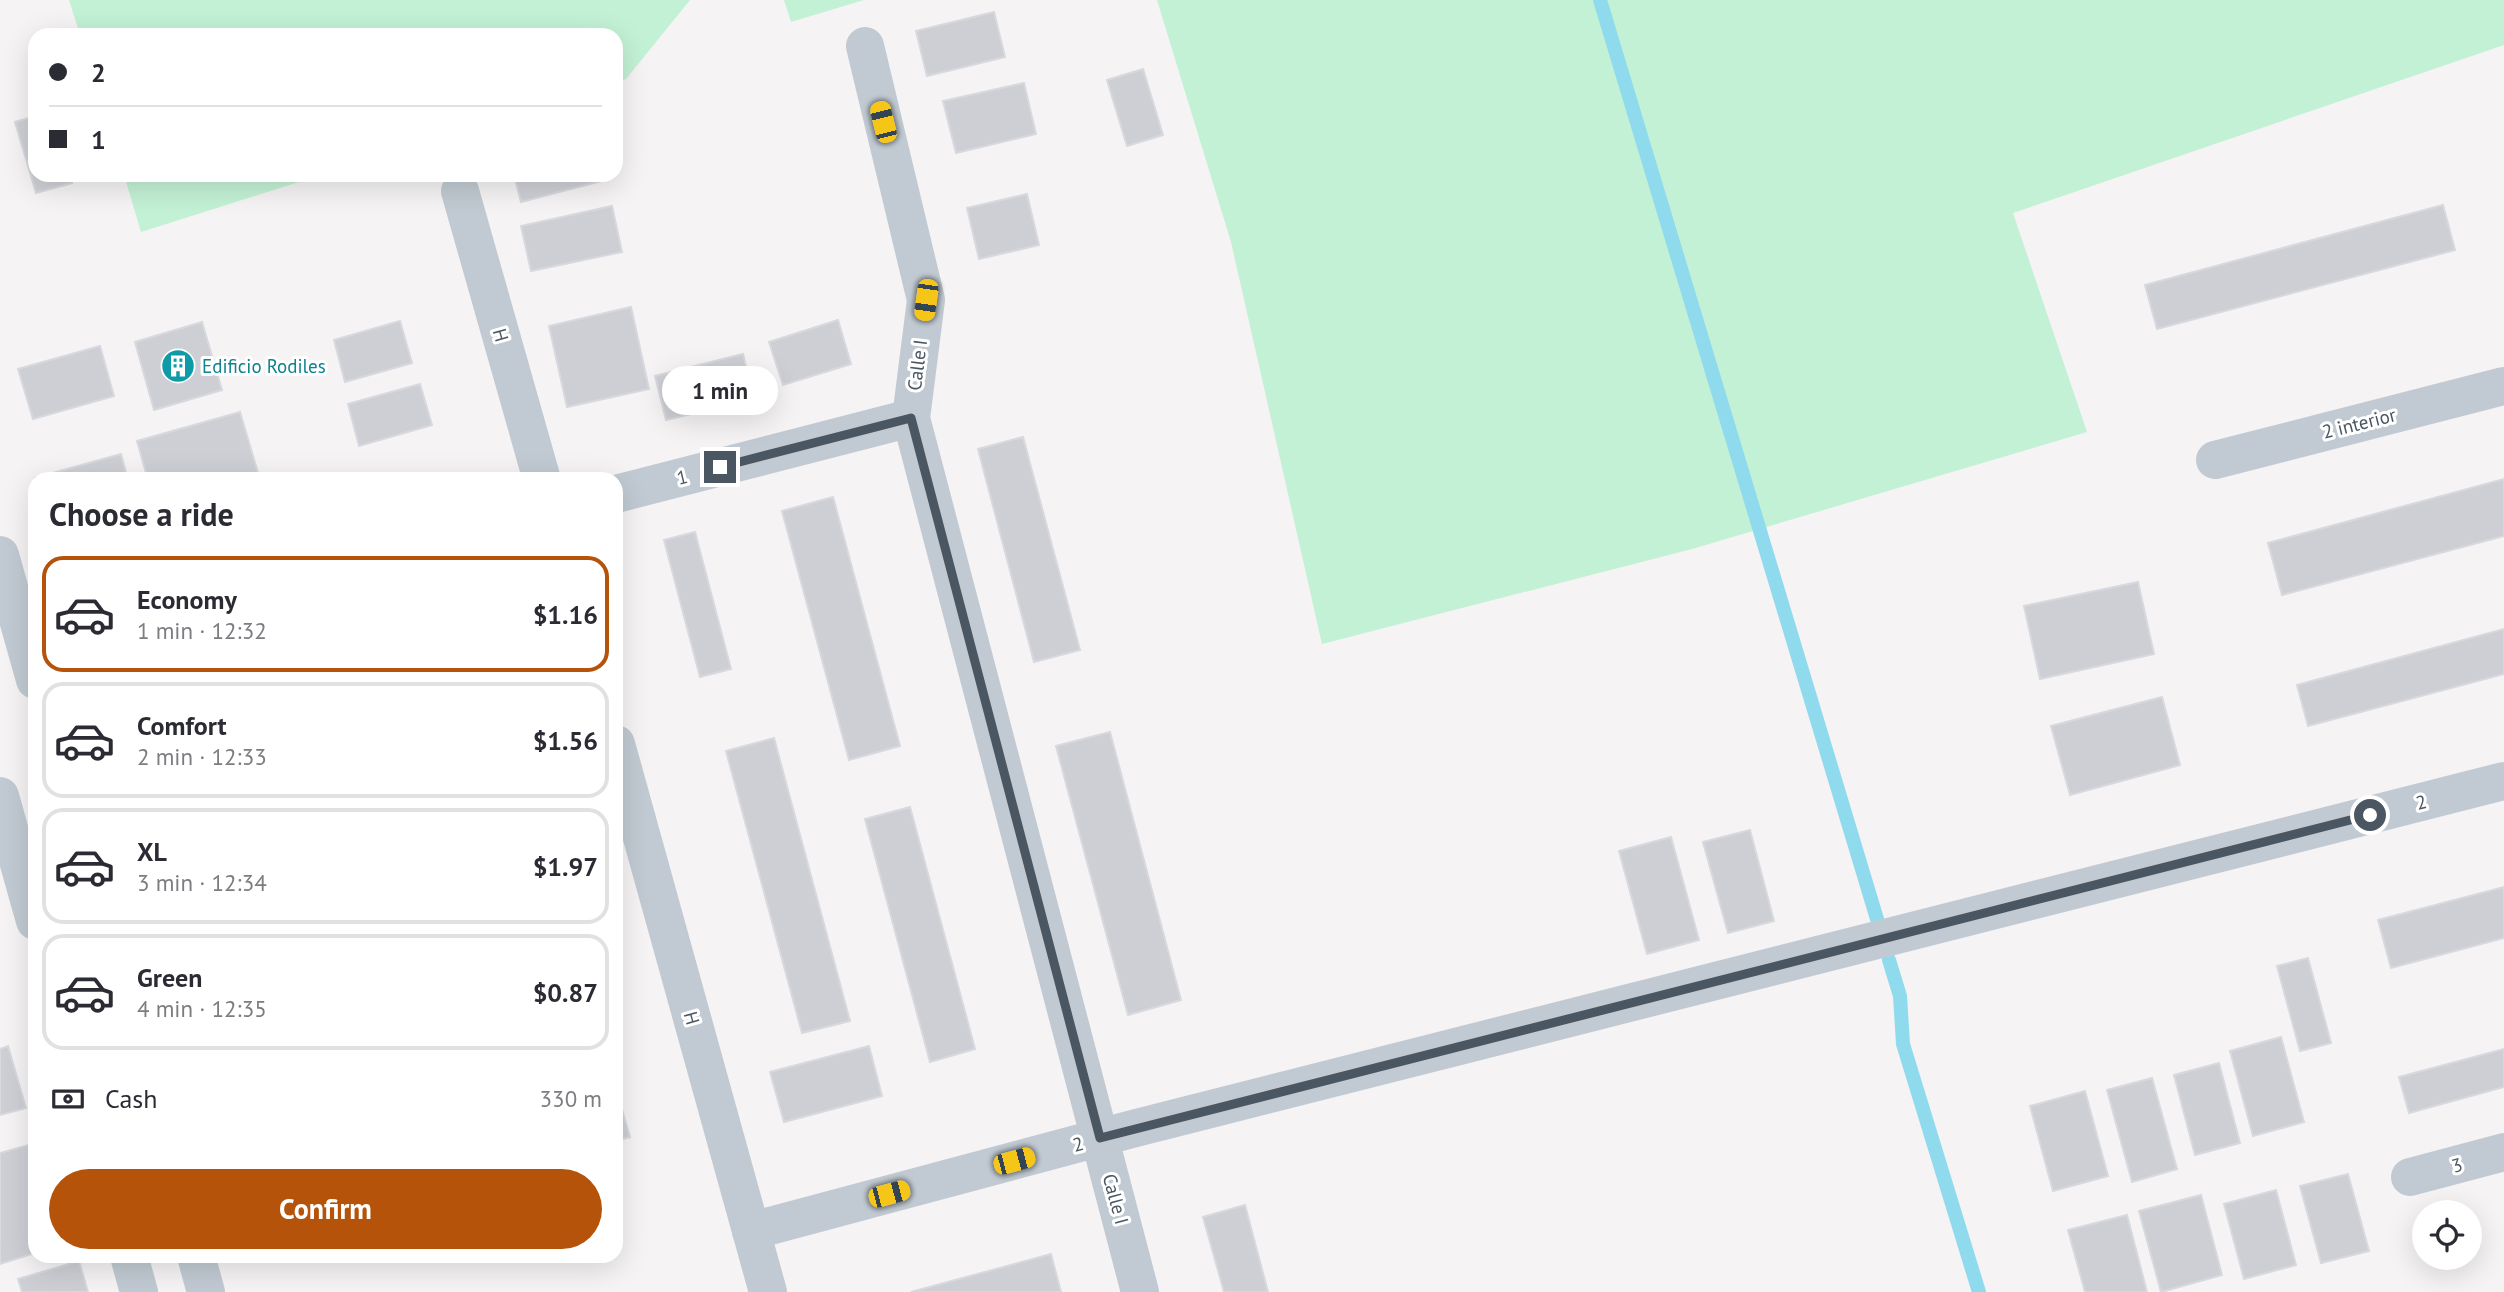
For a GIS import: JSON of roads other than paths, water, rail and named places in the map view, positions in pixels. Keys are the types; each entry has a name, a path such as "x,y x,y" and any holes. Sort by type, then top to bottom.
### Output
{"street":[{"name":"Calle I","path":"865,46 926,300 911,418 1140,1292"},
{"name":"H","path":"460,191 540,472"},
{"name":"2 interior","path":"2215,460 2504,386"},
{"name":"1","path":"623,492 911,418"},
{"path":"0,555 28,655"},
{"name":"H","path":"623,769 768,1292"},
{"name":"2","path":"751,1231 1100,1138 2504,781"},
{"path":"0,796 28,896"},
{"name":"3","path":"2410,1177 2504,1153"},
{"path":"131,1263 139,1292"},
{"path":"198,1263 206,1292"}],"waterway":[{"path":"1600,0 1877,919"},
{"path":"1889,960 1900,996 1903,1044 1979,1292"}],"place":[{"name":"Edificio Rodiles","path":"178,366"}]}
